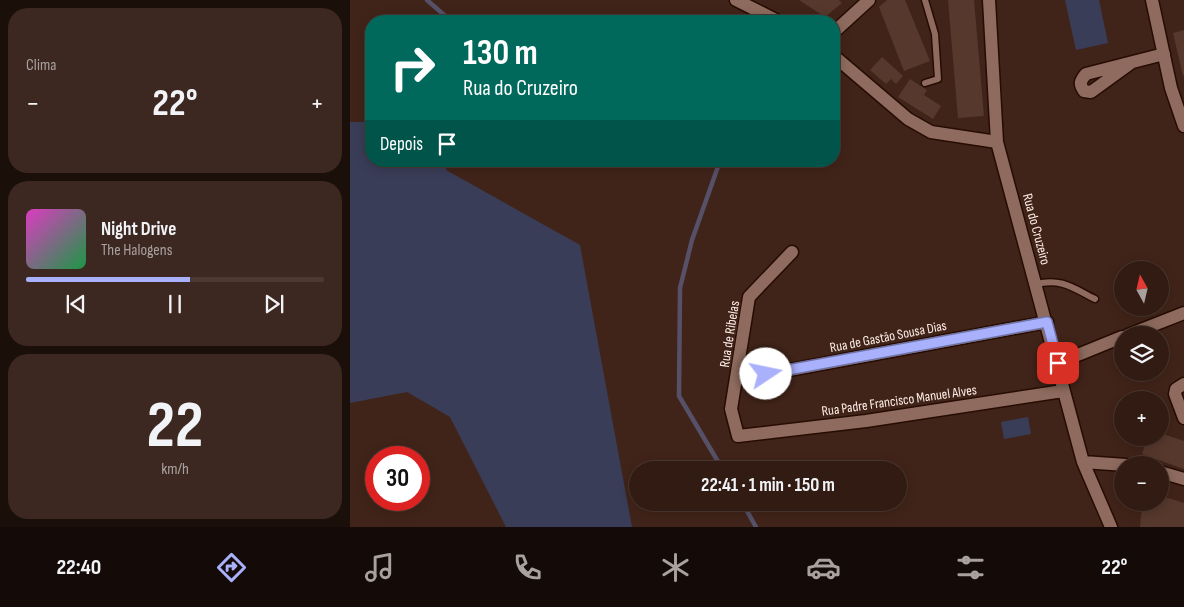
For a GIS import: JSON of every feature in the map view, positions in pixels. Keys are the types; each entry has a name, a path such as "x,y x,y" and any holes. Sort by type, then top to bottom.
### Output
{"street":[{"path":"736,0 755,3 770,15"},
{"path":"840,27 869,0"},
{"name":"Rua do Cruzeiro","path":"989,0 997,142 1047,322 1063,391 1083,462 1111,527"},
{"path":"1152,0 1164,54 1184,126"},
{"path":"1131,63 1164,54"},
{"path":"840,61 908,119 931,132 997,142"},
{"name":"Rua de Ribelas","path":"738,436 731,409 750,297 792,252"},
{"path":"1150,326 1184,312"},
{"name":"Rua de Gastão Sousa Dias","path":"738,371 748,378 1047,322"},
{"path":"1058,363 1114,340"},
{"path":"1184,384 1176,389 1175,394 1184,418"},
{"name":"Rua Padre Francisco Manuel Alves","path":"738,436 866,421 1063,391"},
{"path":"1083,462 1114,464"},
{"path":"1169,475 1184,479"}],"lane":[{"path":"924,0 935,34 938,79 925,83"},
{"path":"1036,284 1048,281 1062,282 1095,299"}],"shaded area":[{"path":"1065,0 1099,0 1108,43 1076,50"},
{"path":"350,122 365,122 365,167 446,167 446,170 580,245 632,527 506,527 450,417 407,392 350,403"},
{"path":"1028,417 1031,434 1004,439 1001,422"}],"building":[{"path":"799,0 839,0 842,3 827,15 822,15"},
{"path":"887,0 905,0 930,61 904,71 879,7"},
{"path":"948,0 974,0 984,116 958,118"},
{"path":"1184,30 1184,75 1183,76 1173,33"},
{"path":"882,57 903,76 896,84 891,79 886,84 870,70"},
{"path":"910,79 927,90 924,95 941,106 933,119 898,97"},
{"path":"1169,436 1184,441 1184,469 1169,464 1169,456 1148,456 1142,454 1144,446 1169,446"},
{"path":"1169,498 1184,503 1184,527 1140,527 1142,511 1169,511"}],"waterway":[{"path":"427,0 444,15"},
{"path":"718,167 692,240 680,288 679,396 718,461"},
{"path":"747,511 756,527"}],"route":[{"path":"766,374 1047,322 1058,363"}]}
